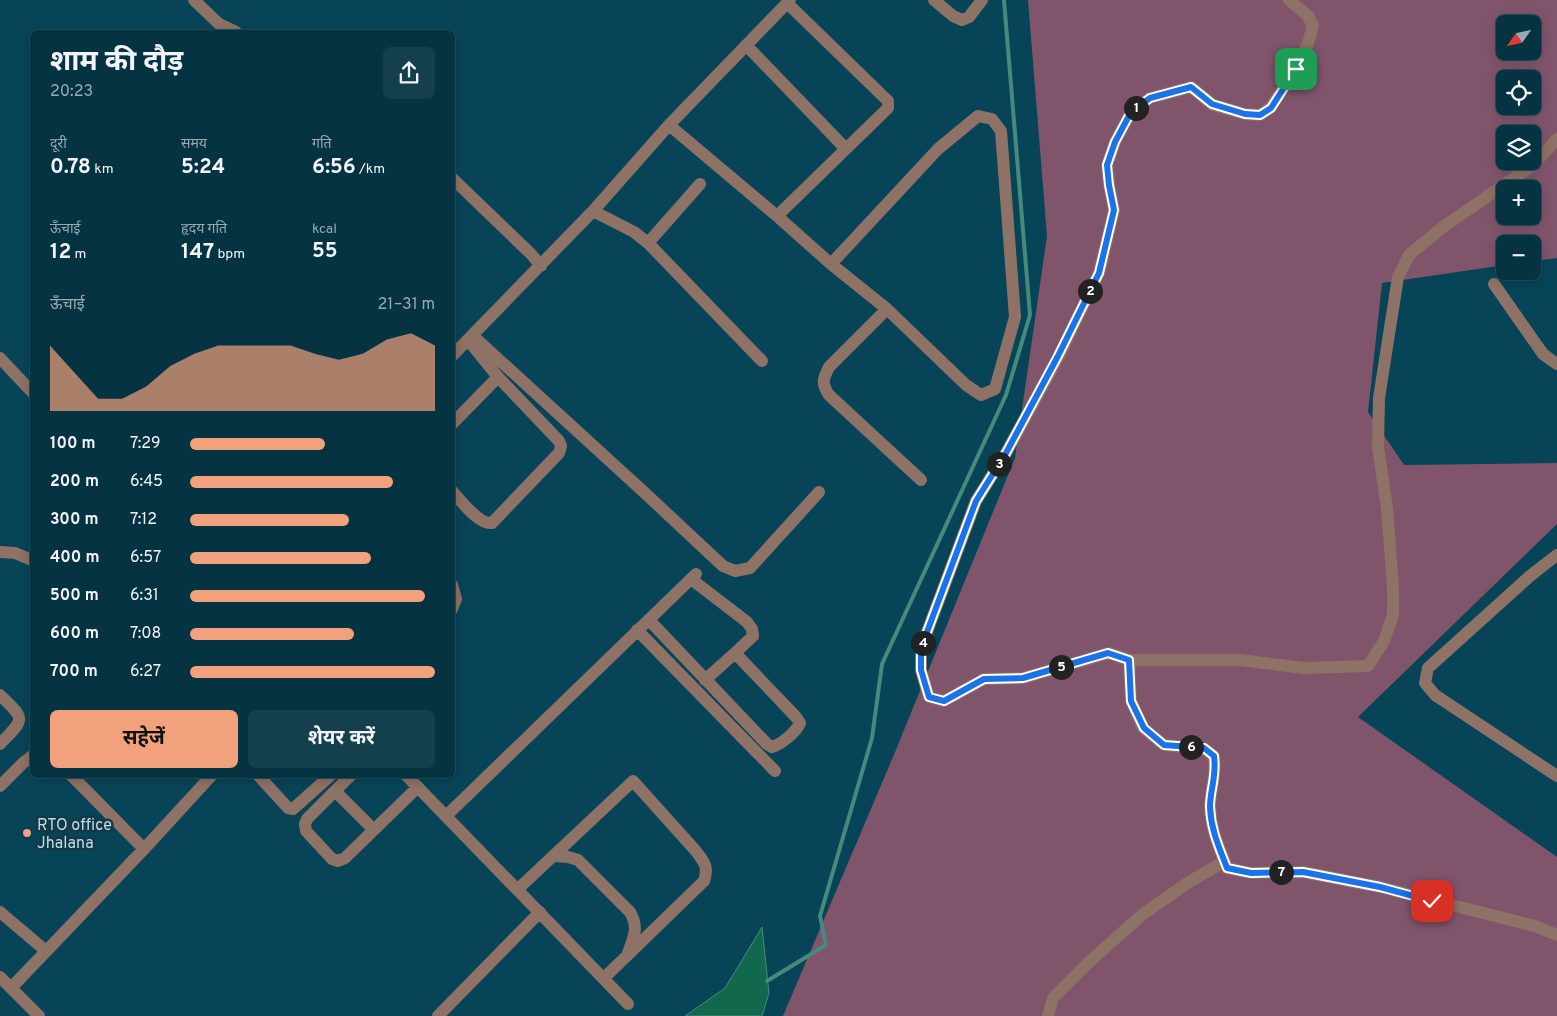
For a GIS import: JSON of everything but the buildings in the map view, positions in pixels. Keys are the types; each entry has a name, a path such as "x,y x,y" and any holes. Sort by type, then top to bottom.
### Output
{"street":[{"path":"194,0 219,24 232,30"},
{"path":"934,0 953,16 962,20 969,18 982,0"},
{"path":"1289,0 1308,16 1313,26 1308,43 1296,69 1271,108 1260,115 1245,114 1212,104 1191,87 1150,98 1131,112 1115,142 1107,165 1114,210 1099,273 1058,356 1006,453 976,501 921,648 921,670 929,697 944,701 984,679 1023,678 1108,653 1129,660 1241,660 1303,668 1368,666 1384,641 1393,615 1393,587 1387,508 1378,447 1379,398 1398,277 1409,255 1443,227 1533,165 1557,138"},
{"path":"455,351 471,338 541,266 669,126 788,2 888,102 888,108 777,216"},
{"path":"746,45 846,149"},
{"path":"669,126 777,216 831,264 887,309 966,385 981,395 995,389 1016,317 1002,131 992,119 978,116 938,150 831,264"},
{"path":"455,181 541,266"},
{"path":"648,243 700,184"},
{"path":"593,211 634,232 648,243 762,361"},
{"path":"1494,284 1543,354 1557,364"},
{"path":"887,309 829,366 823,378 823,387 921,480"},
{"path":"455,494 480,521 487,524 492,523 559,454 561,446 559,441 498,377 471,338"},
{"path":"471,338 639,487 723,566 735,571 750,568 818,492"},
{"path":"0,358 30,390"},
{"path":"455,421 498,377"},
{"path":"0,552 15,553 30,559"},
{"path":"1557,554 1428,668 1425,683 1435,695 1557,776"},
{"path":"446,816 694,576 747,622 752,629 753,636 705,680"},
{"path":"649,620 767,744 772,747 777,746 800,723 735,653"},
{"path":"638,630 775,771"},
{"path":"1129,660 1131,701 1144,728 1164,745 1204,748 1214,756 1214,780 1210,805 1212,830 1227,868 1251,873 1303,872 1380,887 1535,926 1557,935"},
{"path":"0,695 18,713 20,720 17,727 0,744"},
{"path":"0,786 30,758"},
{"path":"74,778 144,849"},
{"path":"11,988 209,778"},
{"path":"261,778 288,808 293,809 327,778"},
{"path":"348,778 304,824 306,831 332,858 338,861 345,858 418,787"},
{"path":"409,778 628,1004"},
{"path":"518,889 633,781 695,850 704,862 707,871 704,881 604,978"},
{"path":"335,791 374,830"},
{"path":"554,856 578,860 630,912 634,920 636,933 628,955"},
{"path":"1048,1016 1053,998 1089,962 1143,914 1189,882 1224,861"},
{"path":"0,912 46,951"},
{"path":"438,1016 540,912"},
{"path":"0,977 39,1016"}],"shaded area":[{"path":"1028,0 1557,0 1557,258 1541,260 1541,235 1496,235 1496,266 1382,283 1368,412 1404,465 1557,463 1557,524 1358,717 1557,857 1557,1016 783,1016 893,757 1015,458 1047,236"},
{"path":"762,927 769,993 762,1016 685,1016 725,988"}],"waterway":[{"path":"767,981 826,945 820,916 872,738 882,664 1006,395 1030,315 1004,0"}],"place":[{"name":"RTO office Jhalana","path":"27,833"}],"route":[{"path":"1296,69 1271,108 1260,115 1245,114 1212,104 1191,87 1150,98 1131,112 1115,142 1107,165 1114,210 1099,273 1058,356 1006,453 976,501 921,648 921,670 929,697 944,701 984,679 1023,678 1108,653 1129,660 1131,701 1144,728 1164,745 1204,748 1214,756 1214,780 1210,805 1212,830 1227,868 1251,873 1303,872 1380,887 1432,901"}]}
